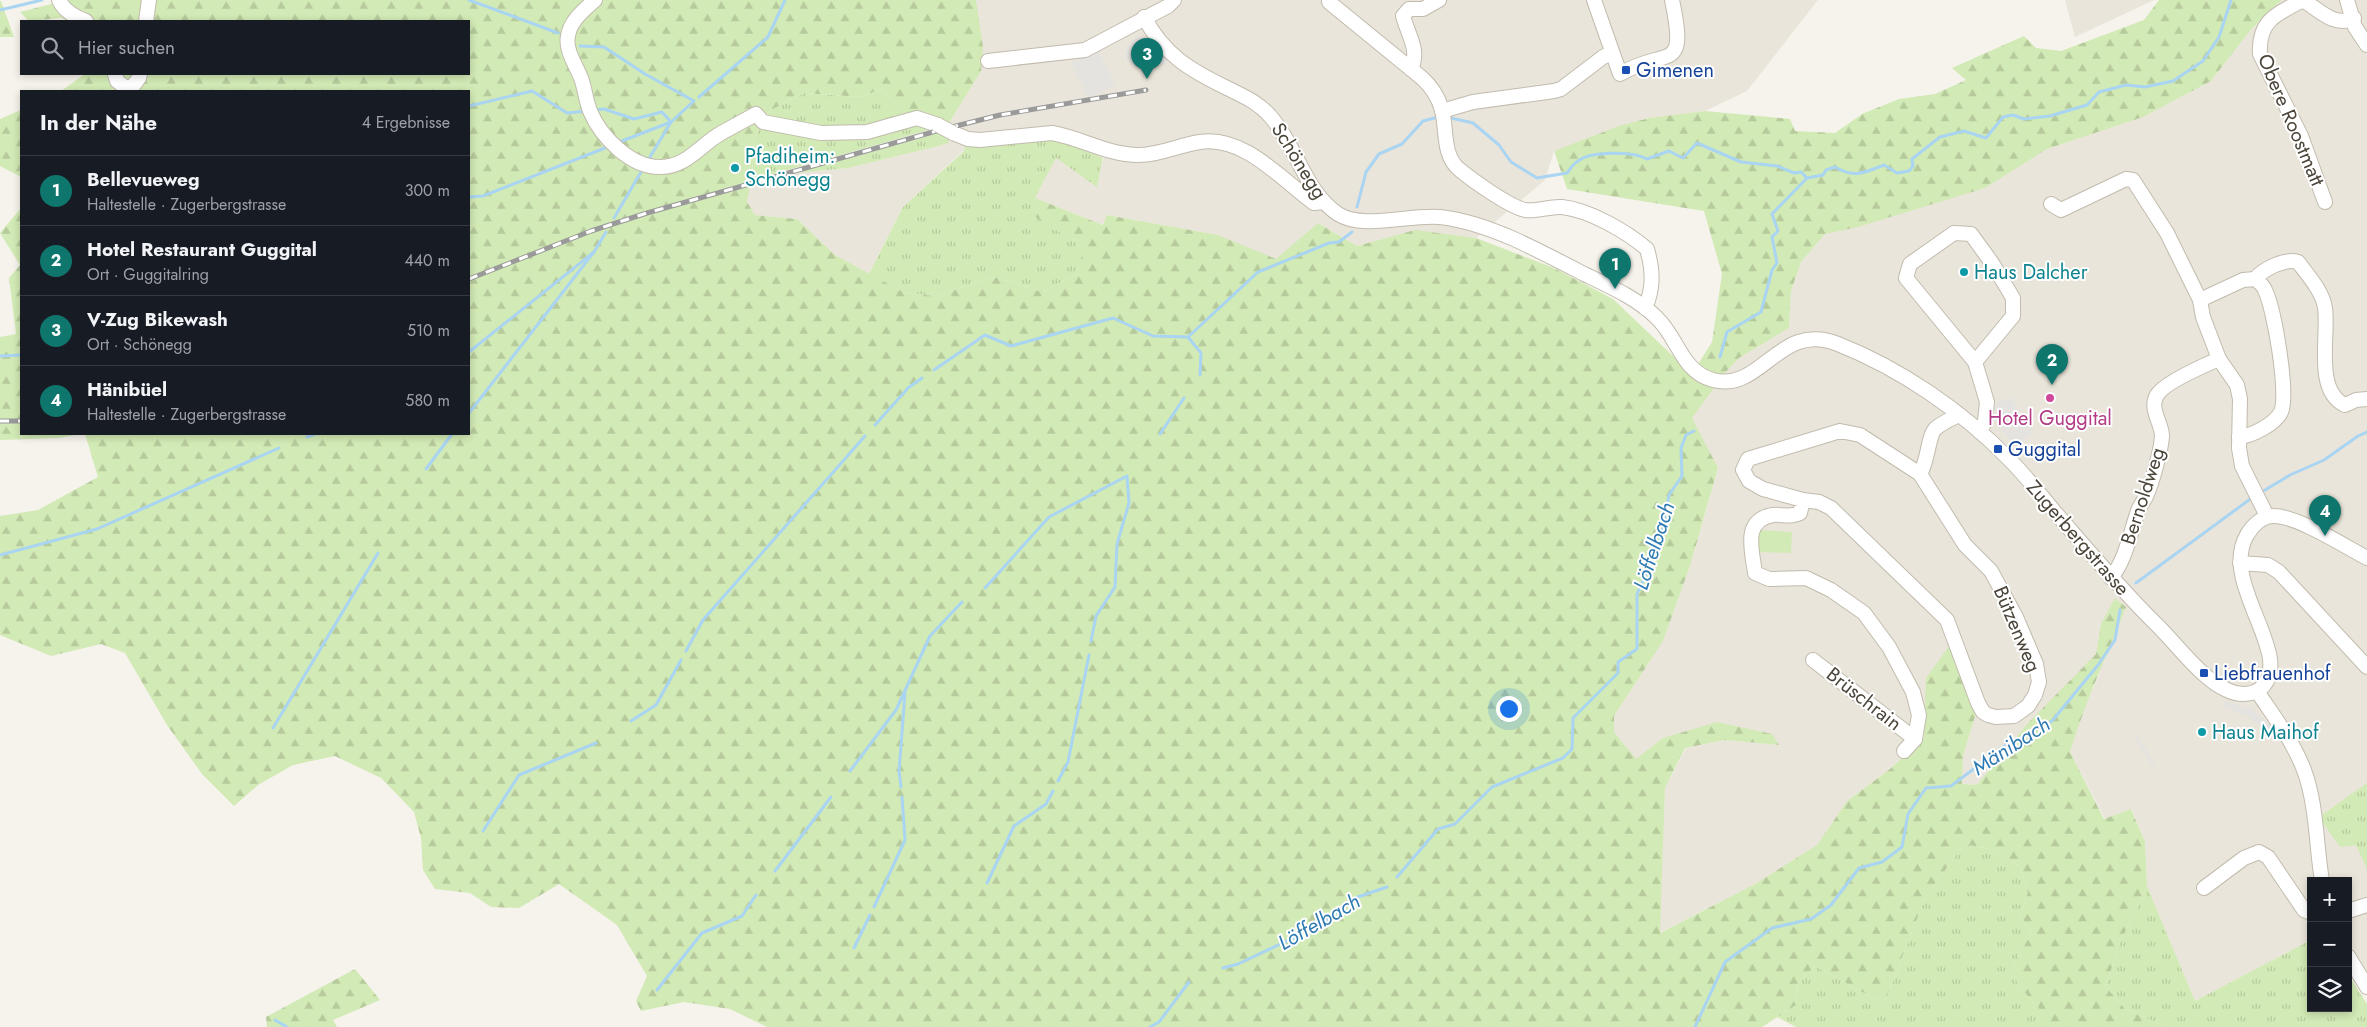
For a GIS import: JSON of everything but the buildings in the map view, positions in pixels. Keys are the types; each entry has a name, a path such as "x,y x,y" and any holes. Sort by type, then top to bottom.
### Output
{"street":[{"path":"58,0 61,6 75,17 83,20"},
{"path":"146,20 149,0"},
{"path":"595,0 573,22 568,35 568,47 584,86 590,110 599,129 614,145 636,160 652,166 663,167 679,163 722,132 756,114 763,122 821,134 867,132 917,118 938,125 968,139 980,140 1052,133 1104,150 1138,155 1201,142 1218,142 1234,146 1256,159 1314,203 1324,202"},
{"path":"988,61 1085,50 1144,17 1168,6 1174,0"},
{"path":"1411,68 1416,59 1414,45 1403,16 1409,9 1423,9 1439,0"},
{"path":"1594,0 1620,74 1630,68 1669,56 1676,47 1679,37 1672,0"},
{"path":"2303,0 2334,20 2345,21 2354,18"},
{"name":"Obere Roostmatt","path":"2303,0 2272,18 2263,28 2259,40 2260,54 2301,136 2325,202"},
{"path":"2347,0 2354,18 2355,27 2367,45"},
{"path":"1328,1 1385,50 1411,68 1433,89 1442,110 1450,160 1459,170 1514,207 1535,211 1562,208 1588,215 1621,230 1647,249 1652,277 1651,294 1645,308"},
{"name":"Schönegg","path":"1144,17 1154,36 1182,64 1253,101 1271,116 1324,202 1348,220 1365,221 1438,217 1464,222 1514,239"},
{"path":"2354,18 2367,33"},
{"path":"1442,110 1473,102 1561,89 1603,57 1612,53"},
{"path":"116,75 117,81 126,88 133,86 140,75"},
{"path":"2051,204 2061,210 2126,179 2133,180 2167,233 2200,300 2203,317 2219,359 2237,385 2240,399 2239,437 2242,466 2267,516"},
{"path":"1976,362 2013,316 2013,298 1992,263 1971,234 1954,233 1910,264 1906,278 1976,362 1987,402 1985,421 1980,432"},
{"name":"Zugerbergstrasse","path":"1514,239 1615,289 1645,308 1665,327 1687,364 1700,375 1713,380 1734,380 1758,368 1788,345 1800,340 1821,338 1850,349 1896,373 1959,415 1980,432 2025,476 2134,603 2204,673 2223,688 2243,694 2257,691"},
{"path":"2255,279 2259,273 2279,264 2291,260 2298,262 2325,307 2328,386 2332,395 2345,405 2364,398 2367,400"},
{"path":"2200,300 2244,280 2255,279"},
{"path":"2239,437 2247,437 2274,421 2282,411 2283,392 2277,334 2265,289 2255,279"},
{"name":"Bernoldweg","path":"2112,578 2121,564 2139,508 2147,495 2159,451 2162,435 2154,404 2157,395 2164,388 2199,367 2219,359"},
{"path":"1803,500 1763,489 1749,481 1743,470 1748,459 1840,431 1860,435 1920,474 1926,464 1933,432 1937,427 1959,415"},
{"name":"Bützenweg","path":"1803,500 1819,502 1831,508 1947,620 1983,712 1996,717 2014,716 2028,706 2035,695 2039,682 2036,664 2016,617 1991,571 1965,545 1920,474"},
{"name":"Brüschrain","path":"1803,500 1800,513 1793,516 1775,515 1763,518 1754,525 1751,536 1755,573 1769,579 1806,578 1831,590 1864,613 1889,647 1913,692 1919,715 1915,739 1904,752"},
{"path":"2322,877 2311,793 2304,771 2293,746 2257,691 2269,677 2271,657 2244,590 2240,552 2250,530 2267,516 2278,516 2292,519 2367,558"},
{"path":"2240,563 2268,565 2279,572 2367,667"},
{"name":"Brüschrain","path":"1813,660 1915,739"},
{"path":"2204,888 2244,858 2260,852 2268,857 2304,910 2307,911"},
{"path":"2352,910 2367,905"},
{"path":"2352,963 2367,987"}],"shaded area":[{"path":"976,0 1818,0 1747,91 1705,111 1644,119 1554,151 1545,180 1476,238 1408,232 1357,246 1318,223 1276,260 1218,235 1107,215 1103,225 1035,198 1056,158 1097,186 1106,148 970,137 949,123 981,71"},
{"path":"2065,0 2154,0 2075,37"},
{"path":"2282,0 2367,0 2367,975 2352,947 2352,877 2307,877 2307,942 2195,1001 2147,886 2145,842 2132,810 2105,819 2070,752 2080,717 2098,678 2101,666 2101,624 2096,654 1977,785 1962,784 1963,756 1977,710 1925,713 1924,736 1890,769 1847,801 1817,845 1755,884 1659,933 1665,788 1686,748 1725,740 1778,745 1772,734 1663,738 1636,760 1614,732 1614,716 1663,641 1690,566 1718,469 1691,418 1725,373 1739,358 1789,328 1791,291 1801,262 1825,234 1985,188 2047,149 2143,117 2211,81 2249,32"},
{"path":"1137,37 1150,39 1168,59 1166,64 1140,68 1129,63 1125,57 1126,49 1130,42"},
{"path":"1097,49 1115,85 1089,98 1071,63"},
{"path":"950,139 965,144 964,150 903,207 869,274 835,255 797,219 755,215 747,202 750,186 795,173 848,168 939,146 948,143"},
{"path":"2010,397 2033,433 2015,445 1994,421 1998,413 1994,407 2000,401"},
{"path":"2225,701 2251,709 2272,727 2265,731 2247,715 2223,708"},
{"path":"2138,736 2155,764 2152,766 2135,738"}],"green space":[{"path":"67,0 976,0 983,47 981,71 949,123 908,114 880,89 862,97 804,93 769,111 750,145 753,171 747,202 755,215 797,219 835,255 905,293 935,296 995,277 1042,292 1077,274 1085,242 1067,237 1031,214 1035,198 1103,225 1107,215 1218,235 1276,259 1318,223 1357,246 1415,230 1476,238 1554,268 1613,299 1692,374 1712,342 1722,274 1704,211 1567,189 1554,151 1619,126 1649,118 1705,111 1790,119 1795,131 1835,133 1862,114 1899,99 1935,94 1966,80 1952,68 2024,36 2036,48 2061,51 2144,20 2159,0 2282,0 2249,32 2211,81 2143,117 2047,149 1985,188 1858,227 1825,234 1801,262 1791,291 1789,328 1739,358 1725,373 1692,418 1718,468 1690,566 1663,641 1614,716 1614,732 1636,759 1663,738 1717,722 1772,734 1779,745 1725,740 1685,748 1665,788 1660,933 1755,884 1817,845 1847,801 1890,769 1924,737 1926,678 1950,645 1977,710 1963,756 1962,784 1977,785 2028,723 2096,654 2101,624 2115,598 2126,607 2089,697 2070,752 2104,819 2131,809 2145,842 2147,886 2118,947 2106,987 2125,1009 2162,1025 2162,1027 2039,1027 2039,1008 2020,987 2014,973 2018,957 2032,933 2020,916 2028,893 2021,867 1995,850 1964,844 1925,898 1884,1004 1815,966 1798,983 1796,1005 1762,1027 767,1027 730,1009 684,1002 641,1011 636,1001 647,976 617,925 559,884 519,908 491,907 470,893 435,889 423,870 421,838 414,812 381,778 335,756 293,765 258,785 234,806 202,774 167,725 125,653 101,644 51,656 0,635 0,516 38,510 98,477 85,435 470,435 470,90 62,90 84,75 470,75 470,20 66,20 61,18 28,20 20,12"},
{"path":"1,1 14,37 0,37"},
{"path":"880,89 908,114 850,130 765,119 769,111 804,93 862,97"},
{"path":"20,110 20,176 0,166 0,119"},
{"path":"917,123 936,128 752,180 753,171 750,145 762,124 784,129"},
{"path":"943,132 950,139 948,143 939,146 848,168 795,173"},
{"path":"1050,138 1062,140 1103,158 1097,187 1056,158 1035,198 1032,214 1067,237 1086,242 1077,274 1042,292 995,277 935,296 905,293 869,274 903,207 964,151 965,144"},
{"path":"20,209 20,265 0,233"},
{"path":"20,265 20,435 76,435 59,438 0,440 0,337 16,334 9,278"},
{"path":"1756,530 1792,532 1791,553 1755,552"},
{"path":"2367,783 2367,869 2356,845 2340,847 2319,817"},
{"path":"1964,844 1995,850 2021,867 2028,893 2020,916 2032,933 2018,957 2014,973 2020,987 2039,1008 2039,1027 1796,1027 1777,1017 1796,1005 1798,983 1815,966 1884,1004 1925,898"},
{"path":"2147,886 2195,1001 2307,942 2307,1012 2352,1012 2352,980 2367,1004 2367,1027 2162,1027 2162,1025 2125,1009 2106,987 2118,947"},
{"path":"355,969 380,1000 333,1020 337,1027 267,1027 266,1017"}],"waterway":[{"path":"0,10 42,0"},
{"path":"469,0 558,33"},
{"path":"699,97 768,37 785,0"},
{"path":"1720,357 1727,332 1761,312 1772,270 1777,263 1772,237 1778,231 1772,214 1807,178 1823,175 1826,170 1835,167 1848,173 1865,172 1884,165 1897,173 1909,171 1913,166 1912,159 1940,137 1964,131 1986,138 2003,117 2013,115 2024,119 2050,116 2087,105 2099,92 2126,85 2145,87 2173,81 2203,61 2219,37 2231,0"},
{"path":"580,46 604,47 645,74 694,101 671,122 650,157"},
{"path":"470,106 532,91 567,113 587,111"},
{"path":"593,110 604,109 634,119 662,112 671,122 622,141"},
{"path":"1357,207 1366,172 1379,154 1402,144 1423,121 1438,117"},
{"path":"1451,118 1473,123 1499,145 1511,162 1537,178 1567,173 1578,161 1592,155 1623,153 1647,159 1669,151 1683,158 1697,143 1741,162 1777,166 1794,173 1801,172 1807,178"},
{"path":"470,197 483,196 605,148"},
{"path":"614,218 641,172"},
{"path":"470,351 594,252 606,232"},
{"path":"1200,375 1201,353 1188,337 1258,272 1329,243 1339,242 1352,232"},
{"path":"470,412 594,252"},
{"path":"934,370 985,335 1011,346 1113,318 1153,336 1188,337"},
{"path":"0,356 20,355"},
{"path":"875,425 908,388 922,378"},
{"path":"1160,434 1184,398"},
{"name":"Löffelbach","path":"1397,877 1438,829 1455,824 1492,787 1563,758 1572,749 1573,718 1618,673 1618,662 1637,649 1637,594 1660,542 1669,495 1682,476 1681,448 1686,435 1694,431"},
{"name":"Mänibach","path":"2260,493 2290,475 2324,460 2358,436 2367,432"},
{"path":"307,437 312,435"},
{"path":"426,469 451,435"},
{"path":"686,651 703,620 865,436"},
{"path":"0,555 97,529 279,448"},
{"path":"985,588 1049,517 1127,476 1129,503 1117,544 1115,587 1096,616 1091,641"},
{"name":"Mänibach","path":"2136,583 2253,497"},
{"path":"273,728 378,553"},
{"path":"850,771 896,710 930,636 962,602"},
{"name":"Mänibach","path":"1695,1027 1725,962 1772,928 1811,919 1831,905 1859,868 1882,862 1902,847 1908,814 1926,788 1951,786 2003,747 2052,721 2098,665 2115,640 2120,610"},
{"path":"1058,781 1068,762 1089,655"},
{"path":"631,721 656,705 681,660"},
{"path":"901,787 899,771 905,693"},
{"path":"483,831 519,775 596,743"},
{"path":"987,883 1014,826 1046,804 1053,791"},
{"path":"775,871 831,797"},
{"path":"874,907 905,840 902,797"},
{"name":"Löffelbach","path":"1223,968 1238,964 1321,925 1352,899 1387,887"},
{"path":"657,990 702,933 742,916 756,895"},
{"path":"854,948 870,915"},
{"name":"Löffelbach","path":"1150,1027 1159,1022 1189,982"},
{"path":"275,1020 287,1027"}],"railway":[{"path":"470,279 591,231 647,213 940,130 1000,115 1146,90"},
{"path":"0,421 20,421"}],"place":[{"name":"Gimenen","path":"1626,70"},
{"name":"V-Zug Bikewash","path":"1147,79"},
{"name":"Pfadiheim: Schönegg","path":"735,168"},
{"name":"Haus Dalcher","path":"1964,272"},
{"name":"Bellevueweg","path":"1615,289"},
{"name":"Hotel Restaurant Guggital","path":"2052,385"},
{"name":"Hotel Guggital","path":"2050,398"},
{"name":"Guggital","path":"1998,449"},
{"name":"Hänibüel","path":"2325,536"},
{"name":"Liebfrauenhof","path":"2204,673"},
{"name":"Haus Maihof","path":"2202,732"}]}
